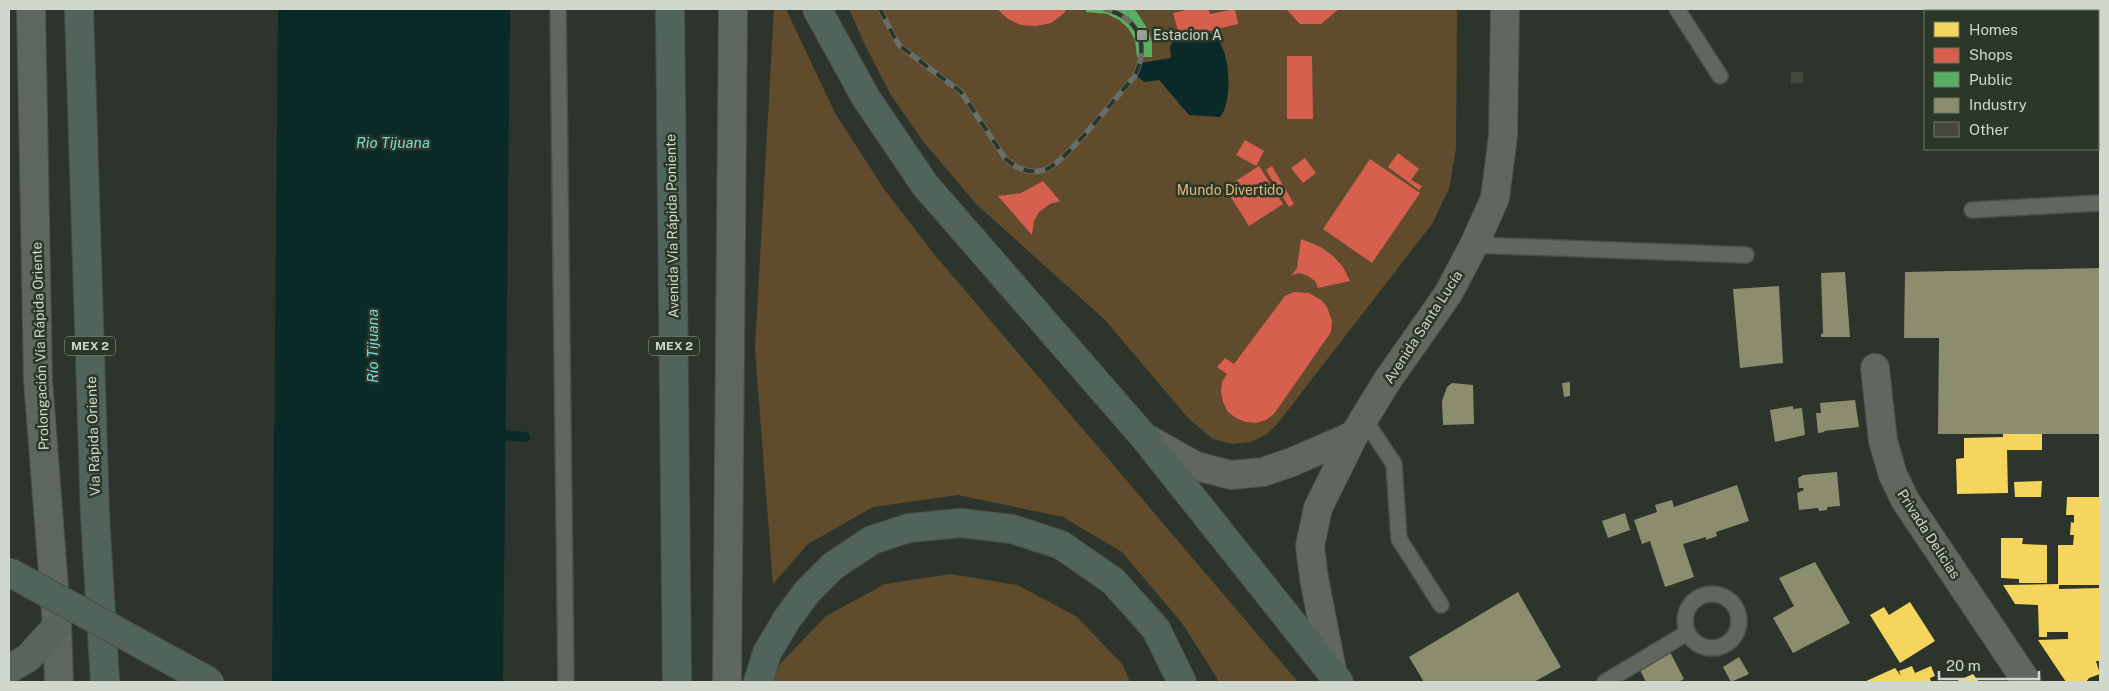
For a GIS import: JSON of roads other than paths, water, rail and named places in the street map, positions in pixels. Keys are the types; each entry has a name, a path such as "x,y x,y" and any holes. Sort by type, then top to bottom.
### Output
{"highway":[{"name":"Vía Rápida Oriente","path":"79,9 95,516 104,682"},
{"name":"Avenida Vía Rápida Poniente","path":"670,9 677,682"},
{"path":"817,9 866,98 925,185 1144,437 1336,679"},
{"path":"758,682 767,653 786,619 833,566 872,540 909,528 962,523 1012,529 1061,545 1113,581 1156,629 1182,682"},
{"path":"9,572 210,682"}],"main road":[{"name":"Prolongación Vía Rápida Oriente","path":"31,9 38,380 58,626 59,682"},
{"path":"727,682 733,9"},
{"path":"9,669 28,658 58,626"}],"street":[{"name":"Avenida Santa Lucía","path":"1336,679 1314,578 1310,546 1318,508 1359,427 1387,381 1448,294 1474,246 1495,198 1502,144 1505,9"},
{"name":"Privada Delicias","path":"1875,368 1883,441 1893,475 1905,500 2027,682"},
{"path":"1144,437 1196,466 1231,475 1263,472 1292,462 1359,427"}],"lane":[{"path":"558,9 566,682"},
{"path":"1676,9 1720,76"},
{"path":"1972,210 2100,203"},
{"path":"1474,246 1746,255"},
{"path":"1359,427 1394,464 1399,539 1441,606"},
{"path":"1605,682 1687,633"}],"water":[{"name":"Rio Tijuana","path":"278,9 510,9 503,682 272,682"},
{"path":"1211,34 1218,39 1223,48 1228,73 1229,87 1227,99 1220,117 1189,115 1159,80 1144,82 1138,77 1136,69 1140,63 1171,58 1170,46 1173,42"}],"waterway":[{"path":"493,434 525,437"}],"railway":[{"path":"880,9 900,46 961,92 1005,158 1019,168 1030,171 1041,171 1055,164 1091,127 1134,77 1141,55 1139,35 1127,19 1105,9"}],"place":[{"name":"Estacion A","path":"1142,35"}],"park label":[{"name":"Mundo Divertido","path":"1230,190"}],"water label":[{"name":"Río Tijuana","path":"372,346"}]}
